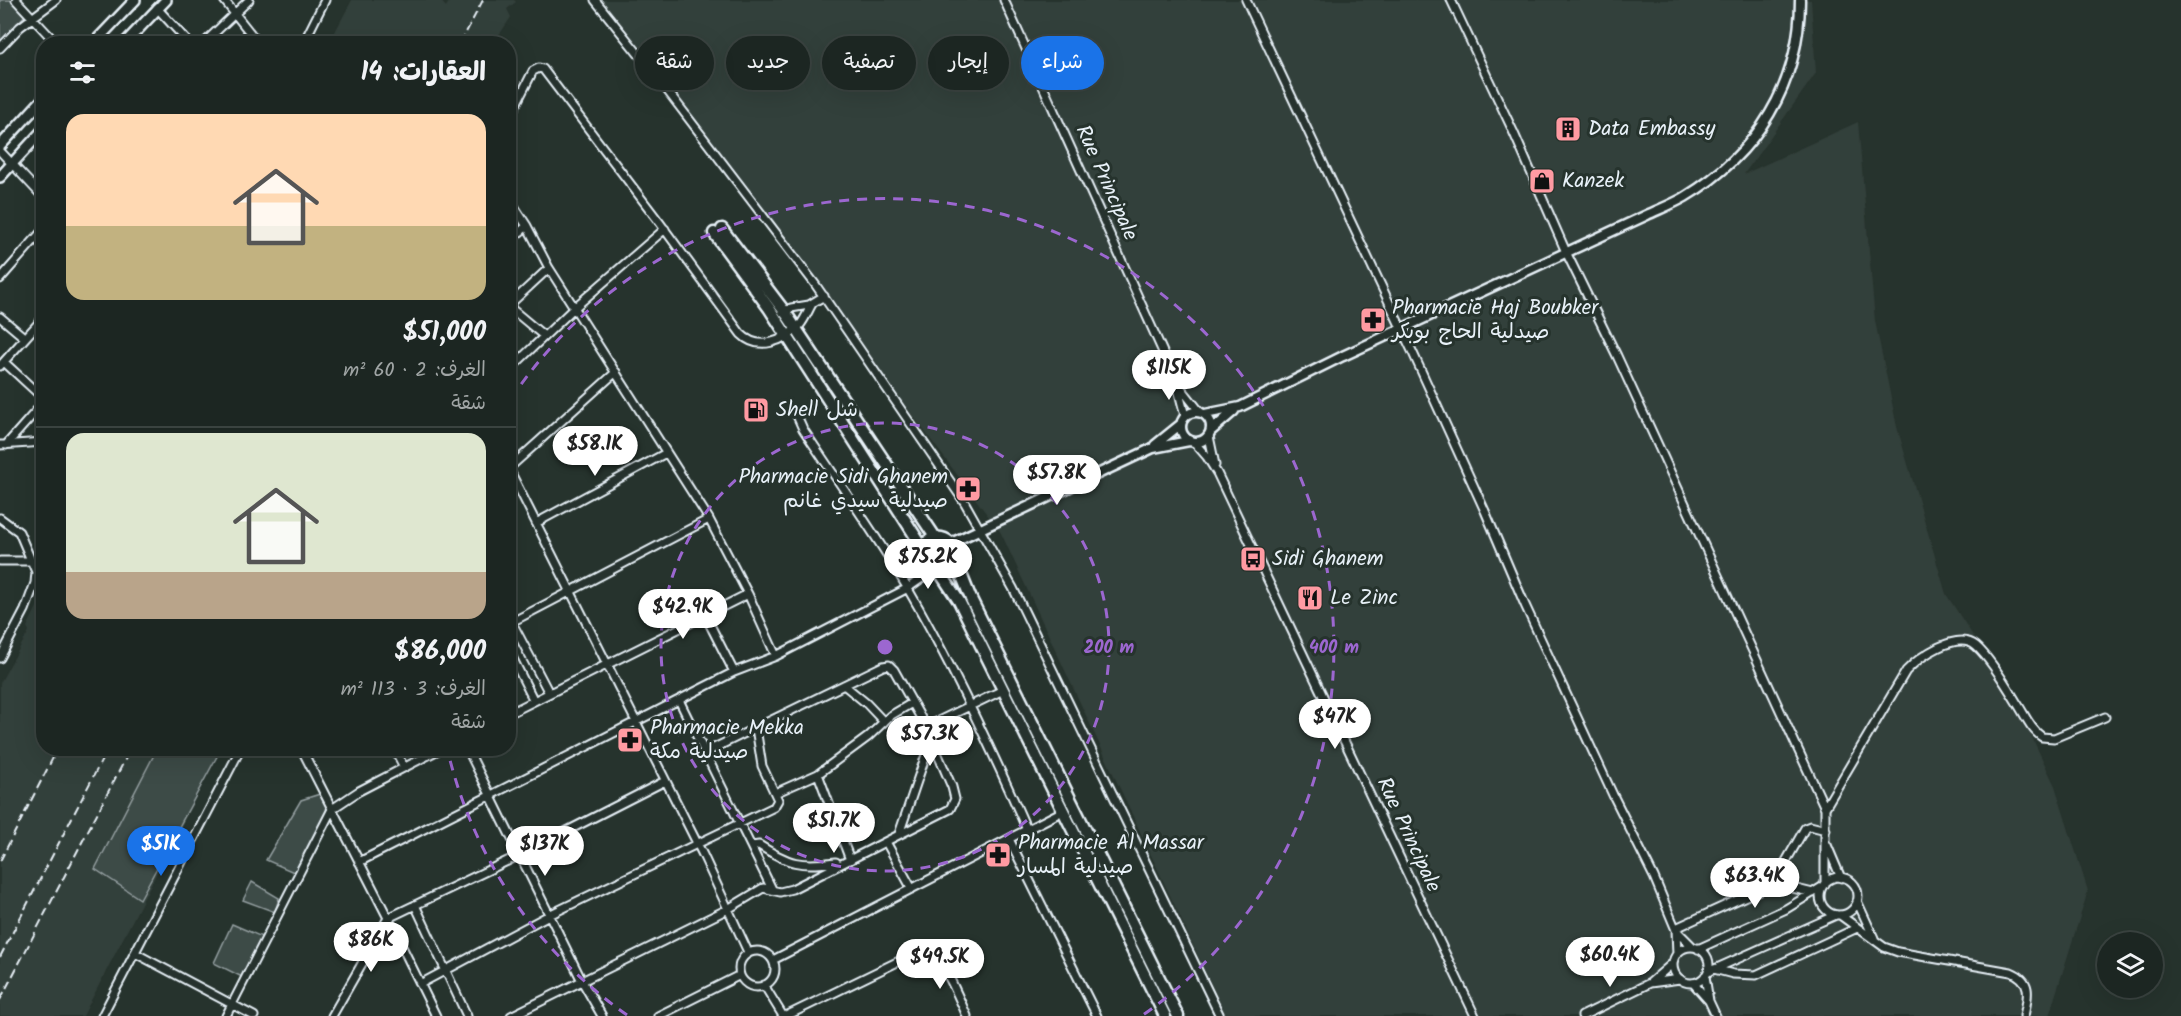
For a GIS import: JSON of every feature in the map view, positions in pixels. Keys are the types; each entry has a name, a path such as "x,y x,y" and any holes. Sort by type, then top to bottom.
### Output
{"main road":[{"path":"101,36 135,0"},
{"path":"132,36 166,0"},
{"path":"0,146 36,107"},
{"path":"0,177 36,138"},
{"path":"718,231 780,315 935,537"},
{"path":"791,331 922,553 926,566 936,571 959,601 1165,1016"},
{"path":"922,553 928,541 935,537 944,538 955,550 955,559 971,599 1178,1016"},
{"path":"936,571 947,569 955,559"}],"street":[{"path":"16,0 50,36"},
{"path":"0,48 12,34 56,0"},
{"path":"224,0 253,36"},
{"path":"212,36 249,0"},
{"path":"307,36 325,0"},
{"path":"595,0 824,296 948,476 981,528 1013,588 1220,1016"},
{"name":"Rue Principale","path":"1004,0 1176,381"},
{"path":"1246,0 1401,329 1613,795 1654,877 1676,929 1677,954"},
{"path":"1451,0 1825,807 1826,843 1821,904 1827,911 1838,915 1884,946 1898,952 2011,972 2020,976 2027,988 2024,1016"},
{"path":"951,543 1152,448 1202,441 1240,407 1684,197 1732,162 1760,130 1784,87 1796,50 1800,0"},
{"path":"158,8 183,36"},
{"path":"516,104 533,71 543,69 744,337 751,342 764,344 773,342 791,331 802,322 812,304"},
{"path":"0,151 36,190"},
{"path":"516,209 549,268 709,519 748,594 776,656"},
{"path":"516,235 527,226"},
{"path":"516,363 574,308 665,229"},
{"path":"0,279 36,238"},
{"path":"516,299 549,268"},
{"path":"780,315 791,308 812,304 824,296"},
{"path":"516,313 544,336"},
{"path":"0,316 25,338"},
{"path":"36,326 2,364 36,394"},
{"path":"516,462 616,372"},
{"path":"1176,381 1210,422 1217,473"},
{"path":"1176,381 1183,420 1181,432 1207,457 1217,473"},
{"path":"1152,448 1192,412 1202,413 1240,407"},
{"path":"3,445 36,410"},
{"path":"795,411 803,429 908,588 969,705 1027,830"},
{"path":"3,445 36,443"},
{"path":"536,523 666,453"},
{"name":"Rue Principale","path":"1217,473 1475,1016"},
{"path":"516,482 698,844 748,952"},
{"path":"0,518 19,532 36,572 36,583 25,610 0,658"},
{"path":"516,617 709,519"},
{"path":"902,579 915,571 922,553"},
{"path":"0,561 31,561"},
{"path":"359,862 734,672 776,656 908,588 936,571"},
{"path":"516,710 748,594"},
{"path":"705,615 734,672"},
{"path":"516,631 549,693"},
{"path":"1825,807 1905,671 1923,655 1955,642 1968,642 1976,647 2004,682 2037,734 2042,737 2054,738 2105,717"},
{"path":"516,665 534,701"},
{"path":"511,1016 728,909 763,888 780,892 792,889 950,809 955,799 926,727 894,670 889,666 883,666 704,753"},
{"path":"844,685 884,722"},
{"path":"926,727 1003,690"},
{"path":"679,700 772,889"},
{"path":"775,793 818,774 912,703"},
{"path":"420,984 551,914 776,806 778,800 762,766 756,728"},
{"path":"899,834 931,739"},
{"path":"102,1016 237,756"},
{"path":"305,756 436,1016"},
{"path":"398,756 404,767"},
{"path":"226,1016 332,809 359,791 426,756"},
{"path":"471,756 551,914 582,981 602,1016"},
{"path":"818,774 850,860"},
{"path":"332,1016 388,918 520,855 665,781"},
{"path":"773,960 1063,811"},
{"path":"1676,929 1772,883 1805,828 1810,826 1826,830"},
{"path":"1009,839 1097,1016"},
{"path":"886,842 912,890"},
{"path":"1826,843 1841,878"},
{"path":"752,846 759,844 779,857 804,865 836,862 839,866"},
{"path":"1582,1016 1650,983 1673,963 1677,954 1684,948 1695,948 1786,909 1833,878 1841,878 1853,884 1857,892 1857,902 1876,940"},
{"path":"1772,883 1813,893"},
{"path":"1694,983 1709,972 1852,909 1857,902"},
{"path":"415,905 466,1016"},
{"path":"1709,972 1756,975 1857,928"},
{"path":"1676,929 1708,958 1709,1001"},
{"path":"764,985 784,1016 926,948 931,949 938,958 967,1016"},
{"path":"762,951 773,960 775,972 769,982 753,987 743,981 738,970 741,960 748,952 762,951"},
{"path":"135,953 254,1016"},
{"path":"1673,963 1674,972 1680,979"},
{"path":"658,1016 740,975"},
{"path":"1650,983 1680,979 1694,983 1709,1001 1716,1016"}],"shaded area":[{"path":"0,0 13,0 25,15 0,44"},
{"path":"352,0 440,0 446,7 450,0 514,0 516,2 507,9 511,17 499,36 333,36"},
{"path":"600,0 1811,0 1816,73 1744,174 1858,122 1875,321 1897,427 1946,594 2014,699 2055,786 2088,891 2049,1016 1226,1016 1001,533 668,90 714,90 714,36 635,36 635,47"},
{"path":"36,609 36,756 217,756 83,1016 0,1016 0,683 29,631 27,627"},
{"path":"153,756 217,756 140,899 95,869"},
{"path":"320,794 328,810 296,873 266,860 301,800"},
{"path":"252,882 279,898 275,912 243,900"},
{"path":"232,924 262,937 242,977 214,963"}],"railway":[{"path":"464,36 483,0"},
{"path":"0,861 54,756"},
{"path":"0,957 104,756"},
{"path":"0,1000 127,756"}],"place":[{"name":"Data Embassy","path":"1568,129"},
{"name":"Kanzek","path":"1542,181"},
{"name":"Pharmacie Haj Boubker صيدلية الحاج بوبكر","path":"1373,320"},
{"name":"Shell شل","path":"756,410"},
{"name":"Pharmacie Sidi Ghanem صيدلية سيدي غانم","path":"968,489"},
{"name":"Sidi Ghanem","path":"1253,559"},
{"name":"Le Zinc","path":"1310,598"},
{"name":"Pharmacie Mekka صيدلية مكة","path":"630,740"},
{"name":"Pharmacie Al Massar صيدلية المسار","path":"998,855"}]}
